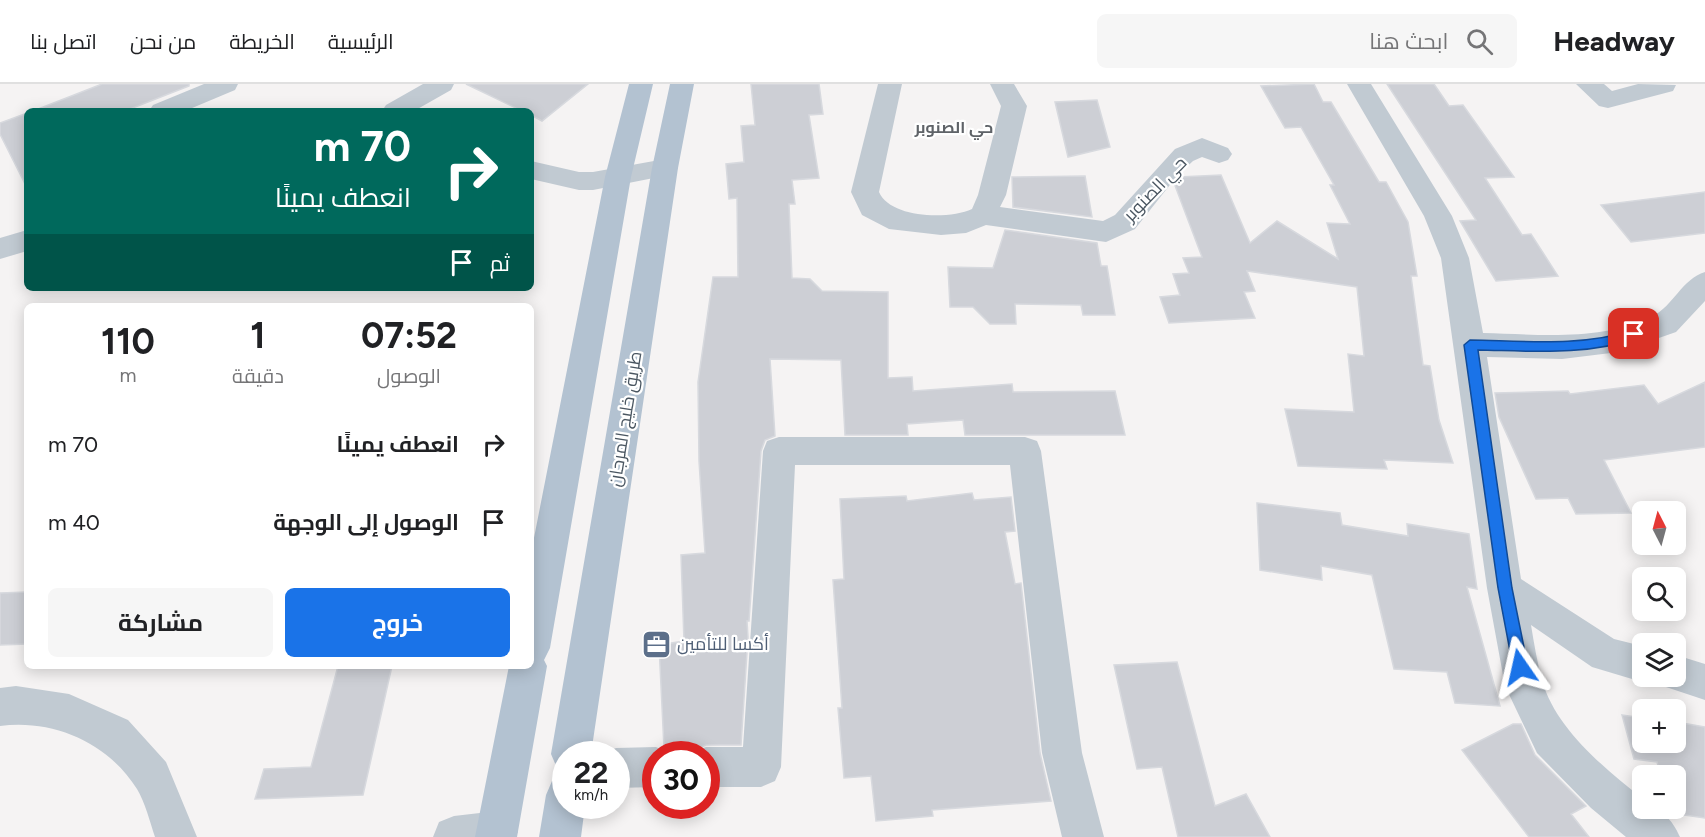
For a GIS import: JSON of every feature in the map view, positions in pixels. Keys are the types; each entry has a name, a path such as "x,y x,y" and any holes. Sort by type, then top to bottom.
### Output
{"main road":[{"path":"534,632 618,177 641,84"},
{"name":"طريق خليج المرجان","path":"573,741 665,168 682,84"},
{"path":"496,834 527,669"},
{"path":"560,837 563,819"}],"street":[{"path":"169,108 226,84"},
{"path":"400,108 442,84"},
{"name":"حي الصنوبر","path":"890,84 865,192 872,208 889,219 941,225 966,223 983,215 1106,232 1125,222 1168,170 1184,155 1202,147 1219,154"},
{"path":"983,215 992,195 1014,106 1002,84"},
{"path":"1359,84 1438,216 1455,258 1505,588 1524,686 1551,739 1605,794 1659,837"},
{"path":"1588,84 1608,100 1666,84"},
{"path":"534,171 579,181 618,177 665,168"},
{"path":"0,249 24,241"},
{"path":"0,271 24,264"},
{"path":"1470,345 1562,347 1619,340 1665,324 1705,284"},
{"path":"720,767 761,767 778,451 1025,451 1062,753 1083,837"},
{"path":"1505,588 1605,654 1632,661"},
{"path":"1686,677 1705,682"},
{"path":"0,707 16,705 69,713 114,734 152,776 176,837"},
{"path":"454,837 496,834"}],"building":[{"path":"102,84 189,84 189,86 133,108 41,108"},
{"path":"466,84 588,84 542,121 534,117 534,108 516,108"},
{"path":"751,84 819,84 823,114 809,115 819,178 792,180 795,204 789,204 792,278 810,279 822,291 888,292 888,378 912,377 913,391 1012,384 1013,392 1115,391 1125,435 965,435 963,420 907,424 908,435 845,435 841,360 770,359 775,436 765,440 761,451 749,621 747,621 741,745 720,745 720,741 664,741 659,645 684,641 681,555 705,553 699,461 698,382 713,277 738,277 737,198 729,199 726,164 744,162 741,126 755,125"},
{"path":"1314,84 1323,102 1331,102 1379,182 1386,182 1408,222 1417,276 1411,276 1423,365 1430,366 1439,420 1453,463 1384,460 1387,469 1298,466 1285,409 1354,412 1348,354 1364,356 1357,287 1247,271 1255,291 1244,292 1255,318 1169,323 1160,297 1180,295 1173,274 1189,273 1183,258 1202,257 1174,183 1179,177 1221,175 1250,243 1277,221 1338,259 1327,223 1350,224 1330,185 1334,185 1301,127 1285,128 1261,86"},
{"path":"1387,84 1434,84 1449,106 1463,105 1514,177 1485,178 1522,235 1531,234 1558,276 1496,281 1460,221 1476,220"},
{"path":"1097,100 1110,147 1068,157 1055,102"},
{"path":"24,114 24,182 0,134 0,123"},
{"path":"1085,176 1092,217 1013,207 1012,177"},
{"path":"1705,192 1705,233 1631,242 1601,205"},
{"path":"1005,230 1097,243 1101,266 1107,266 1115,315 1083,315 1081,305 1015,304 1016,324 990,324 973,307 950,307 948,267 993,268"},
{"path":"1705,382 1705,447 1604,460 1631,513 1576,514 1568,498 1536,499 1499,417 1495,393 1568,391 1570,394 1644,385 1658,404"},
{"path":"972,493 974,500 1011,497 1015,531 1005,532 1015,584 1021,583 1040,753 1051,801 932,810 933,816 876,821 871,776 844,778 838,708 842,708 833,580 844,579 840,499 906,496 907,501"},
{"path":"1257,503 1340,513 1342,525 1408,536 1407,524 1469,534 1477,589 1467,587 1500,706 1455,703 1447,672 1394,669 1372,575 1321,566 1322,580 1260,570"},
{"path":"24,592 24,644 0,645 0,593"},
{"path":"1177,662 1215,806 1246,794 1270,837 1178,837 1162,767 1137,769 1114,665"},
{"path":"337,669 391,669 363,795 255,799 264,769 311,767"},
{"path":"1622,715 1632,716 1632,752"},
{"path":"1513,724 1521,724 1535,755 1586,806 1571,814 1589,837 1529,837 1462,750"},
{"path":"1686,724 1705,727 1705,818 1686,815 1686,765 1658,765 1657,762 1634,759 1632,753 1686,753"}],"place":[{"name":"أكسا للتأمين","path":"656,644"}],"district":[{"name":"حي الصنوبر","path":"954,127"}],"route":[{"path":"1520,667 1505,588 1470,345 1562,347 1619,340 1634,334"}]}
